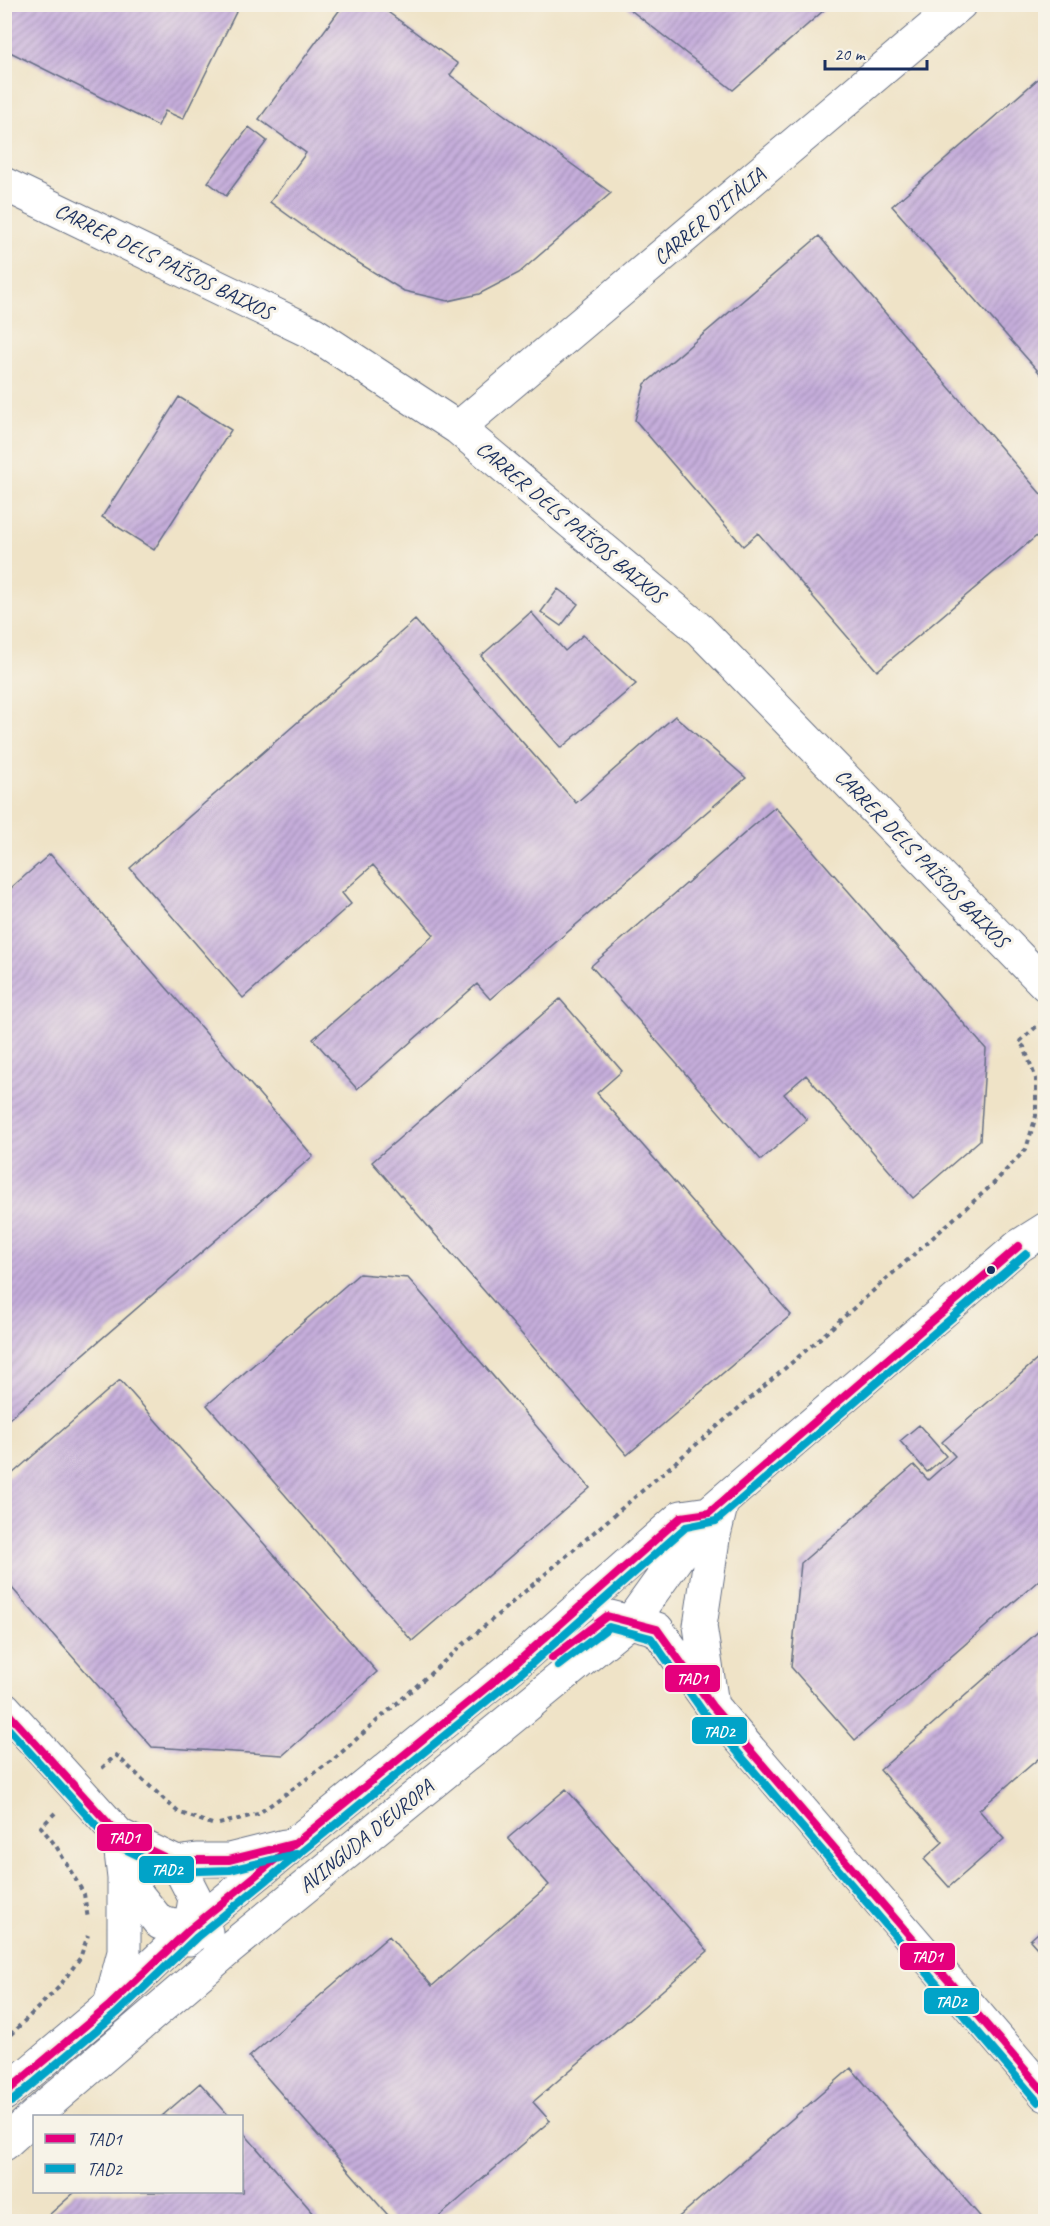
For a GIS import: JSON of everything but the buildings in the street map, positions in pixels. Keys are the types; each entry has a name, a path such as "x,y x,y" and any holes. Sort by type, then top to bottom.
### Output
{"street":[{"name":"CARRER D'ITÀLIA","path":"458,428 960,4"},
{"name":"CARRER DELS PAÏSOS BAIXOS","path":"4,184 313,333 458,428 700,630 1046,985"},
{"name":"AVINGUDA D'EUROPA","path":"36,2115 230,1948 629,1622 715,1507 1032,1238 1046,1205"},
{"path":"712,1706 700,1626 713,1539 715,1507"},
{"name":"AVINGUDA D'EUROPA","path":"4,2094 110,2005 190,1929 513,1666 681,1517 715,1507"},
{"path":"442,1724 489,1709 607,1616 657,1629 712,1706 1046,2095"},
{"path":"4,1708 119,1835 177,1863 197,1860 229,1860 296,1843"},
{"path":"124,1878 159,1923 218,1934 328,1841 370,1832"},
{"path":"110,2005 124,1952 124,1878 119,1835"},
{"path":"50,2102 50,2078 186,1960 195,1898 177,1863"},
{"name":"AVINGUDA D'EUROPA","path":"4,2144 33,2118"}],"path":[{"path":"88,1921 84,1894 56,1846 41,1827 78,1789 116,1755 178,1812 215,1825 258,1814 334,1759 466,1642 818,1340 994,1183 1026,1149 1035,1116 1036,1079 1024,1047 1019,1042 1046,1019"},
{"path":"4,2041 59,1987 80,1958 90,1930"}],"transit line":[{"name":"TAD1","path":"4,2094 110,2005 190,1929 513,1666 681,1517 709,1513 1019,1246"},
{"name":"TAD2","path":"11,2102 117,2013 197,1937 520,1674 686,1527 716,1521 1026,1254"},
{"name":"TAD1","path":"552,1658 607,1616 657,1629 712,1706 1046,2094"},
{"name":"TAD2","path":"558,1666 609,1627 651,1638 704,1713 1038,2102"},
{"name":"TAD1","path":"4,1709 119,1835 177,1863 197,1860 229,1860 293,1844"},
{"name":"TAD2","path":"4,1724 112,1843 172,1872 230,1870 296,1854"}]}
